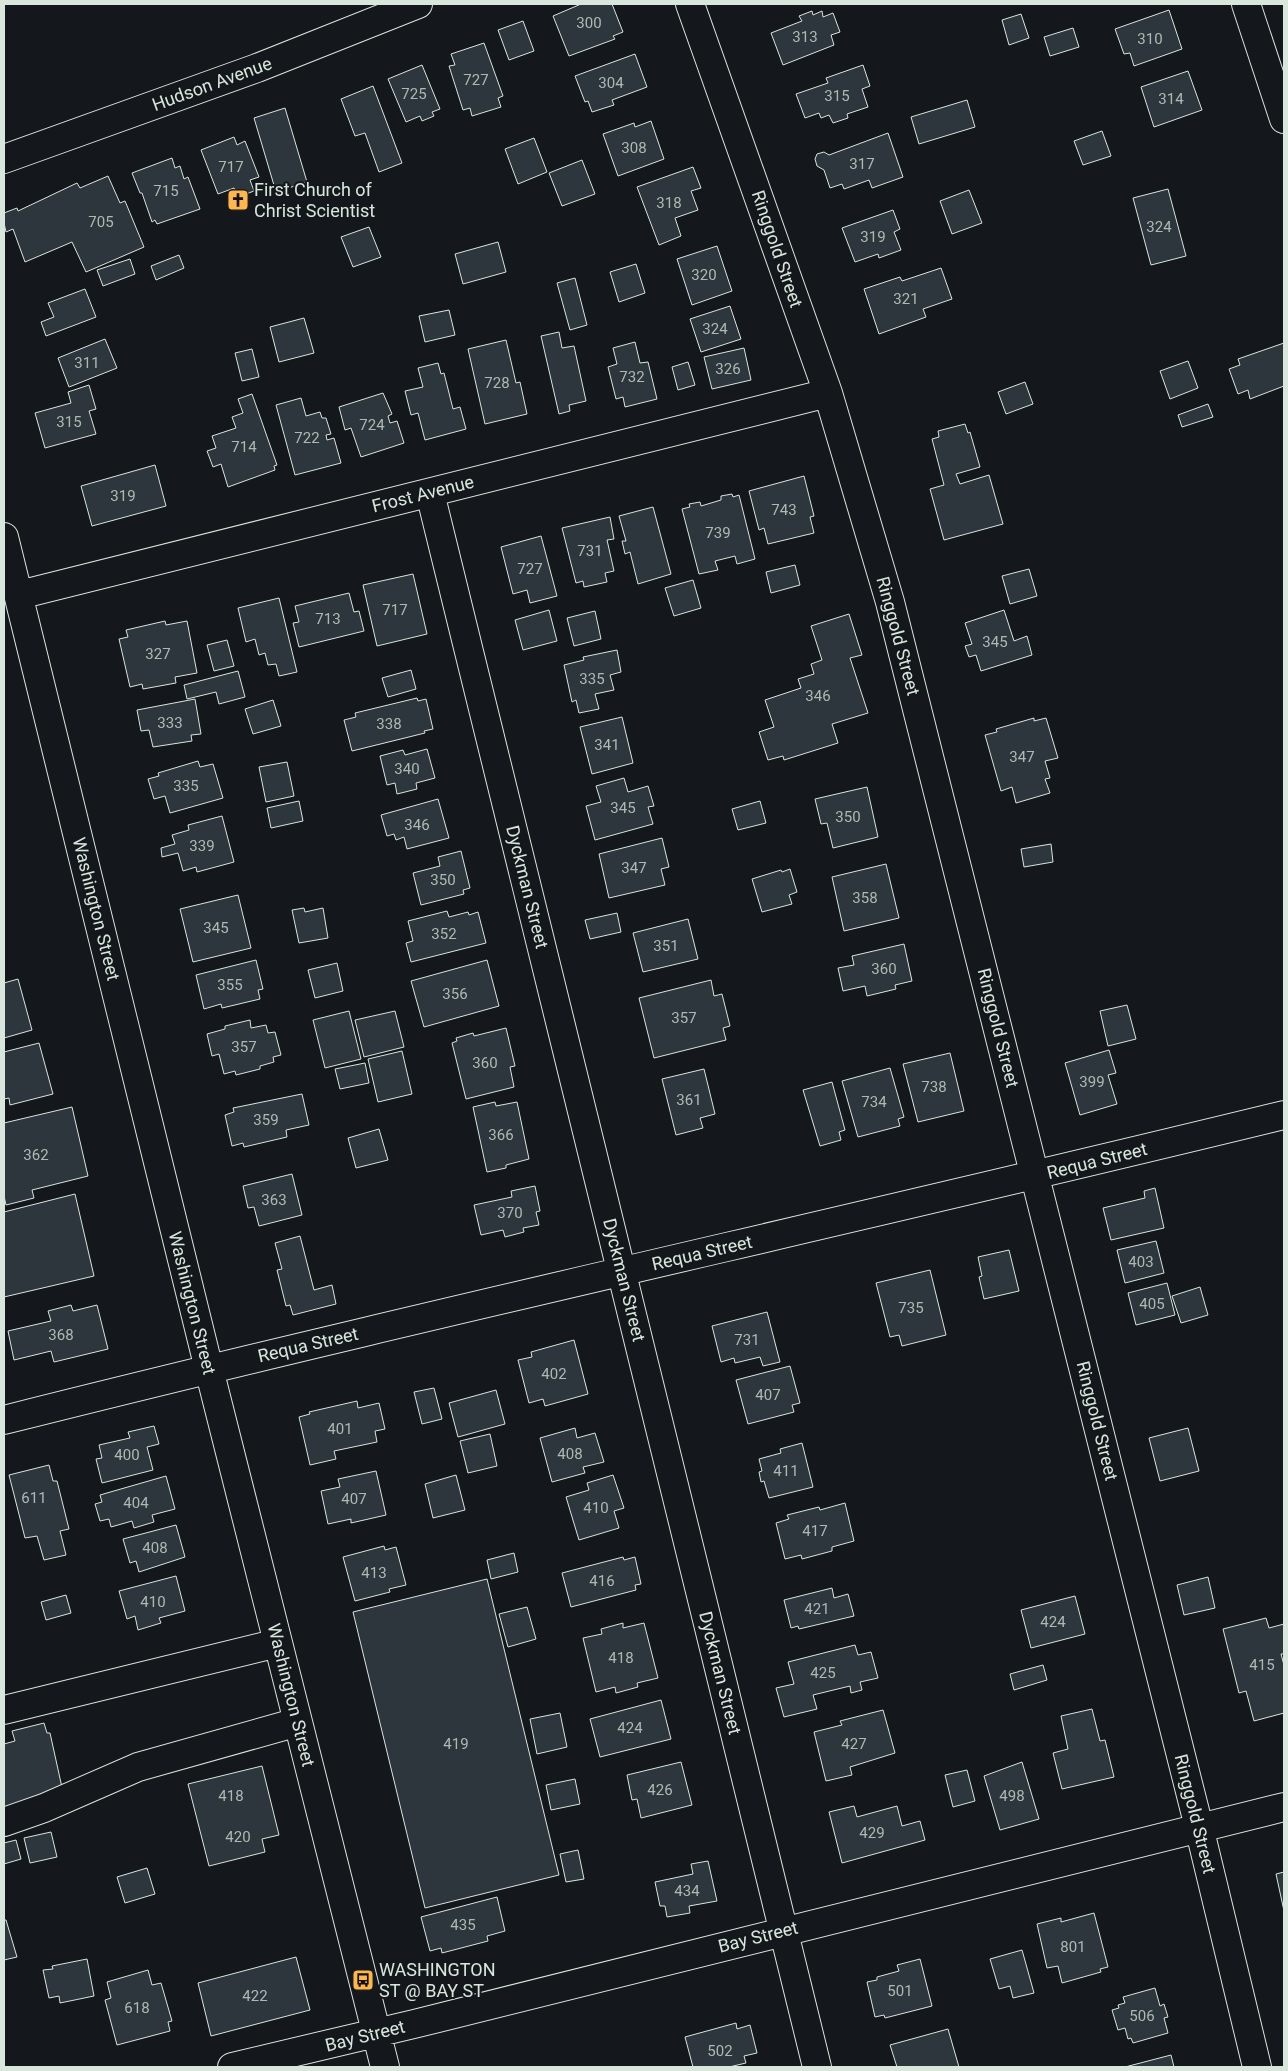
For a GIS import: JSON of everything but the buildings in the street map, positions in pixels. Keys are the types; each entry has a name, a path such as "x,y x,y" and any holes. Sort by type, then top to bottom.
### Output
{"street":[{"name":"Hudson Avenue","path":"4,159 257,68 418,4"},
{"name":"Ringgold Street","path":"690,4 828,394 890,602 1199,1828 1257,2067"},
{"path":"1246,4 1284,119"},
{"name":"Frost Avenue","path":"18,595 828,394"},
{"name":"Dyckman Street","path":"430,493 816,2067"},
{"name":"Washington Street","path":"4,537 208,1369 385,2067"},
{"name":"Requa Street","path":"4,1420 208,1369 1035,1176 1284,1115"},
{"path":"4,1710 278,1643"},
{"path":"4,1822 44,1808 138,1767 298,1722"},
{"name":"Bay Street","path":"232,2067 376,2033 1284,1806"}],"place":[{"name":"First Church of Christ Scientist","path":"238,200"},
{"name":"WASHINGTON ST @ BAY ST","path":"363,1980"}]}
